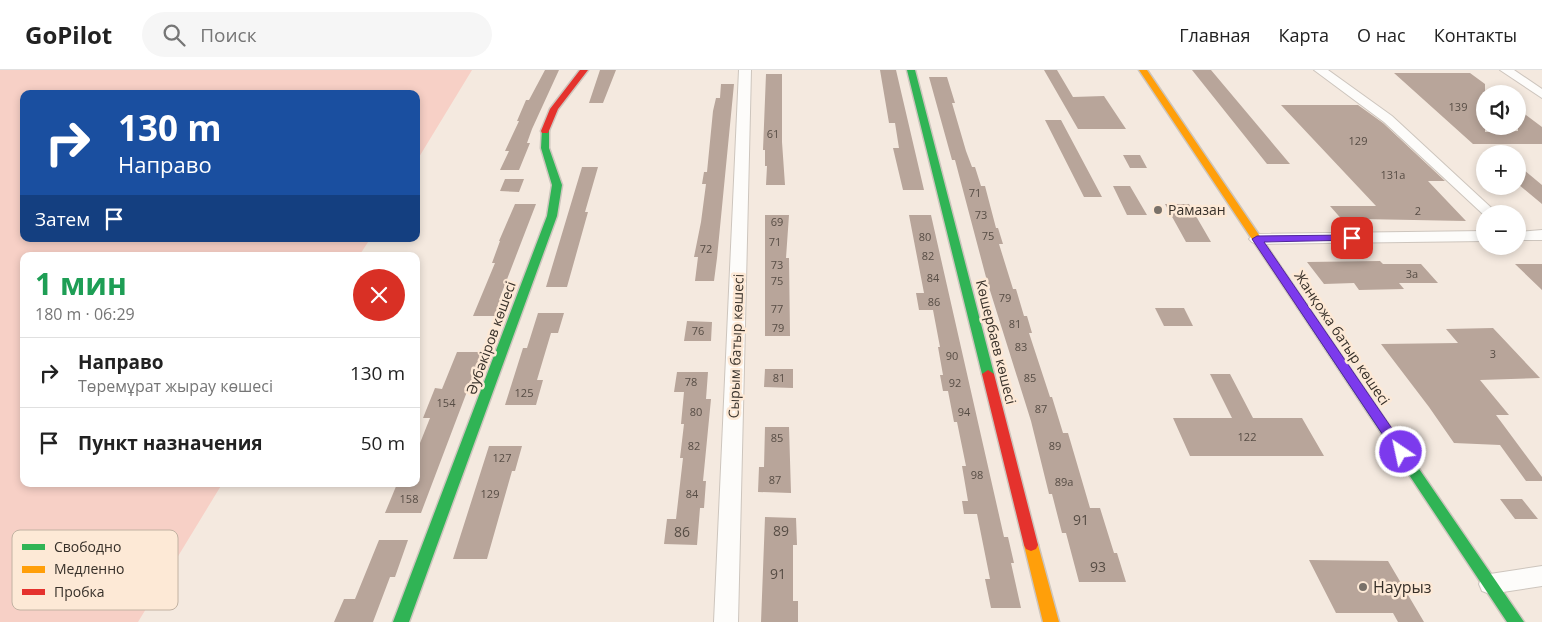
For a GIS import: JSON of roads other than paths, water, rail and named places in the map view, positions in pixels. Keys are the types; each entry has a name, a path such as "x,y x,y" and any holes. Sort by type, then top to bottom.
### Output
{"street":[{"name":"Әубәкіров көшесі","path":"401,622 552,216 557,183 545,155 544,136 551,116 565,92 584,70"},
{"name":"Сырым батыр көшесі","path":"726,622 745,70"},
{"name":"Көшербаев көшесі","path":"911,70 1051,622"},
{"name":"Жанқожа батыр көшесі","path":"1142,70 1516,622"},
{"path":"1320,70 1388,119 1481,205"},
{"path":"1506,70 1542,94"},
{"path":"1257,239 1476,236"},
{"path":"1526,236 1542,236"},
{"path":"1490,584 1542,576"}],"place":[{"name":"Рамазан","path":"1158,210"},
{"name":"Наурыз","path":"1363,587"}]}
